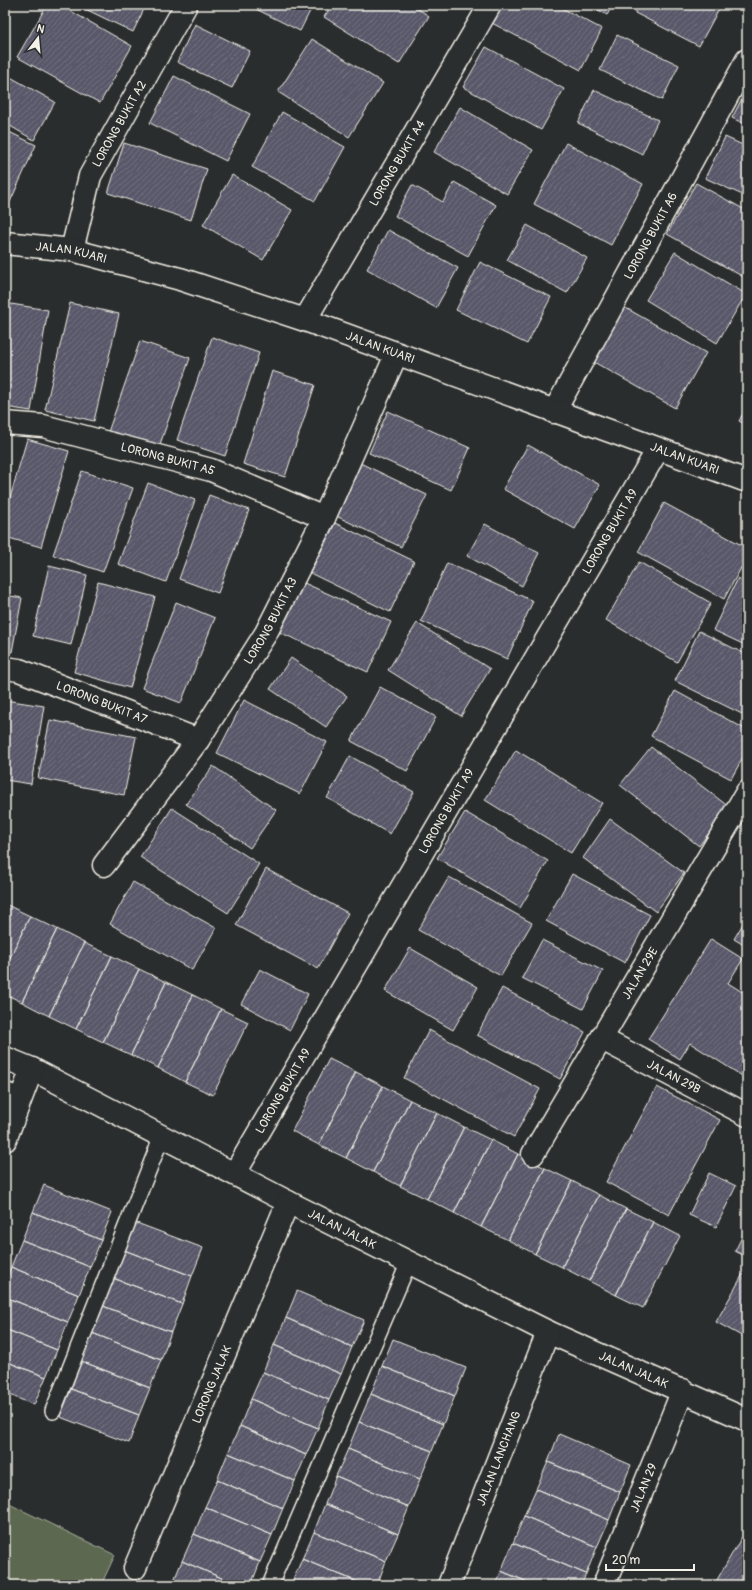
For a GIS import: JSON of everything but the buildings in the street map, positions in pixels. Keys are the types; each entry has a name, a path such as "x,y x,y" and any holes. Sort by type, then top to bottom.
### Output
{"street":[{"name":"LORONG BUKIT A2","path":"72,250 90,176 186,5"},
{"name":"LORONG BUKIT A4","path":"305,320 490,5"},
{"name":"LORONG BUKIT A6","path":"554,412 747,60"},
{"name":"JALAN KUARI","path":"5,243 72,250 180,279 305,320 396,355 747,481"},
{"name":"LORONG BUKIT A3","path":"104,865 198,740 266,633 324,518 396,355"},
{"name":"LORONG BUKIT A5","path":"5,423 43,426 211,470 324,518"},
{"name":"LORONG BUKIT A9","path":"235,1173 658,449"},
{"name":"LORONG BUKIT A7","path":"5,668 19,670 198,740"},
{"name":"JALAN 29E","path":"533,1154 745,800"},
{"name":"JALAN 29B","path":"602,1039 747,1115"},
{"name":"JALAN JALAK","path":"5,1058 32,1069 235,1173 288,1202 548,1332 684,1390 747,1420"},
{"path":"5,1140 13,1093 32,1069"},
{"name":"LORONG JALAK","path":"135,1568 288,1202"},
{"name":"JALAN LANCHANG","path":"449,1585 548,1332"},
{"name":"JALAN 29","path":"604,1585 684,1390"}],"lane":[{"path":"53,1411 162,1136"},
{"path":"270,1585 409,1262"}],"green space":[{"path":"5,1502 115,1555 101,1585 5,1585"}]}
